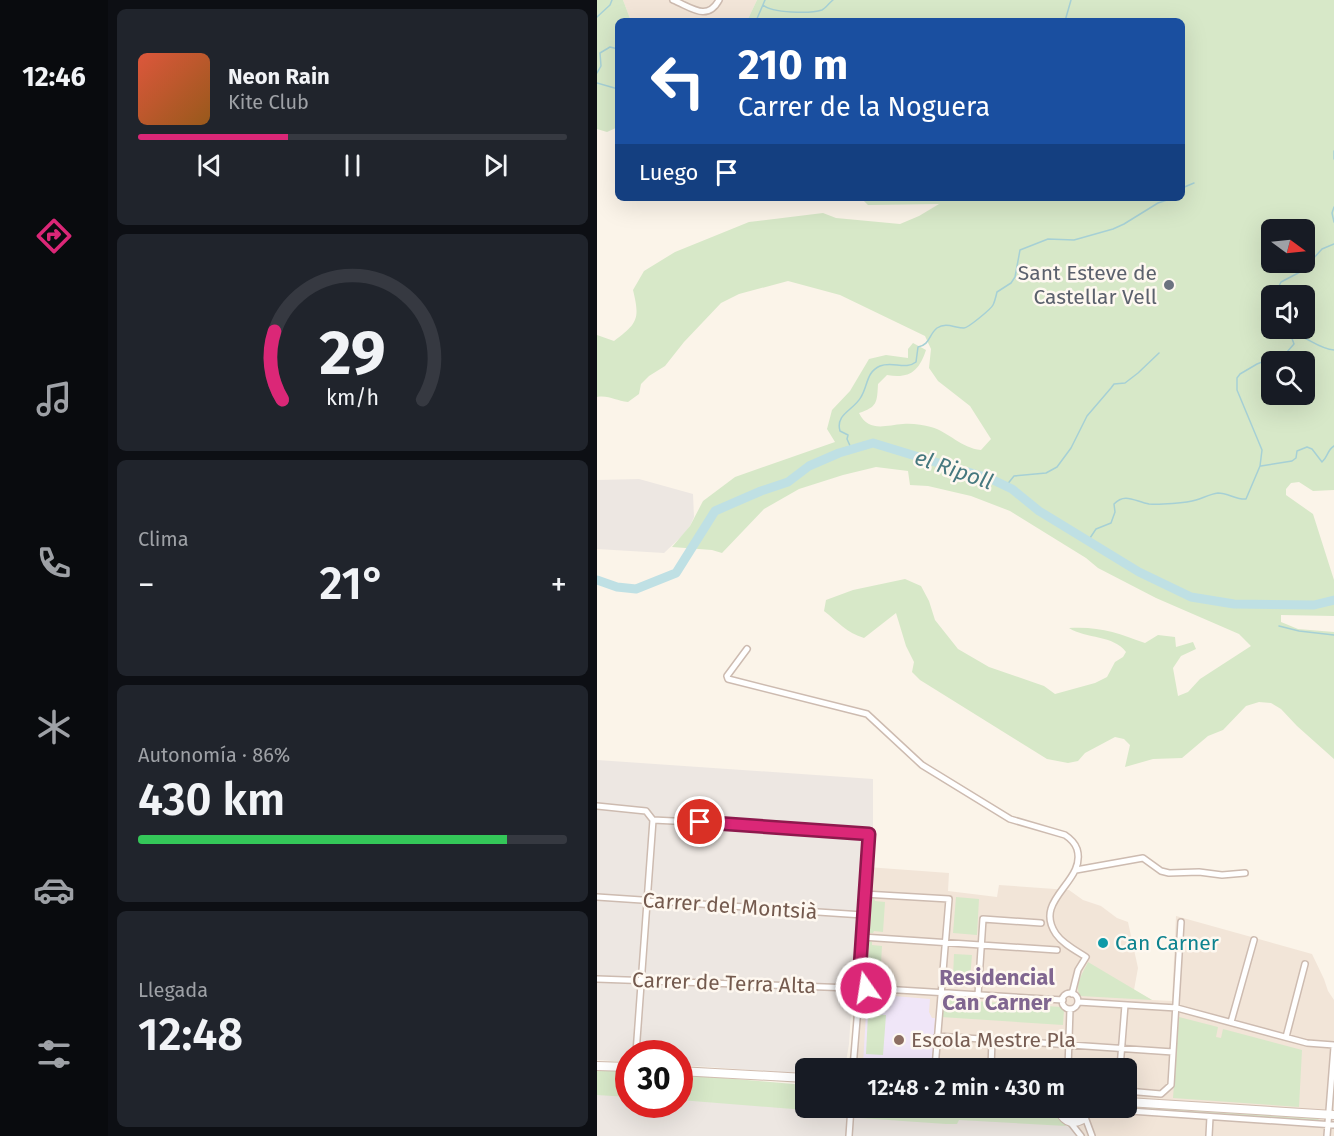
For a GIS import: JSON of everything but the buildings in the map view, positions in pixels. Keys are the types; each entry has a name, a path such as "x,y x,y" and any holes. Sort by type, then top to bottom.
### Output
{"street":[{"path":"673,0 701,12 709,12 719,0"},
{"path":"747,649 730,670 728,679 869,715 922,765 1010,819 1069,837 1077,852 1076,870 1055,898 1051,915 1057,936 1086,957 1077,970 1072,994"},
{"path":"597,806 646,811 653,820 637,1040"},
{"path":"653,820 795,827 869,834 859,981"},
{"path":"1076,870 1143,858 1161,871 1171,873 1199,872 1222,875 1245,873"},
{"path":"864,894 949,899 936,1058"},
{"name":"Carrer del Montsià","path":"597,897 863,915"},
{"path":"978,995 983,920 1041,922"},
{"path":"1137,1092 1161,1094 1171,1085 1181,922"},
{"path":"862,937 1057,950"},
{"path":"1231,1022 1254,940"},
{"path":"1286,1038 1305,964"},
{"name":"Carrer de Terra Alta","path":"597,979 852,987"},
{"path":"859,995 854,993 852,987 854,982 863,982 866,988"},
{"path":"866,988 1063,1000"},
{"path":"859,995 866,988"},
{"path":"1070,1009 1065,1007 1063,1000 1067,994 1072,994 1078,1002"},
{"path":"854,1058 859,995"},
{"path":"1078,1002 1177,1008 1286,1038 1334,1046 1331,1124 1327,1136"},
{"path":"1070,1009 1078,1002"},
{"path":"1121,1058 1125,1005"},
{"path":"1068,1058 1070,1009"},
{"path":"937,1036 1173,1052"},
{"path":"991,1058 992,1040"},
{"path":"597,1066 615,1067"},
{"path":"693,1072 795,1077"},
{"path":"1137,1103 1331,1114"},
{"path":"1137,1111 1331,1124"},
{"path":"1209,1136 1210,1116"},
{"path":"849,1136 850,1118"},
{"path":"1064,1118 1070,1122 1081,1136"},
{"path":"1070,1122 1079,1121 1081,1118"},
{"path":"1088,1118 1092,1136"}],"shaded area":[{"path":"623,0 757,0 748,18 630,18"},
{"path":"639,479 693,494 694,517 690,526 664,553 597,549 597,480"},
{"path":"597,760 873,779 873,828 863,828 847,1058 795,1058 795,1073 693,1066 693,1040 615,1040 615,1061 597,1060"},
{"path":"867,867 949,873 948,891 997,897 999,885 1069,890 1083,900 1101,906 1117,918 1128,922 1138,968 1134,990 1152,1000 1172,1001 1176,916 1312,954 1334,1000 1334,1136 1073,1136 1052,1118 1137,1118 1137,1058 854,1058"},
{"name":"Escola Mestre Pla","path":"869,994 930,999 929,1012 932,1018 935,1018 933,1058 863,1058"},
{"path":"597,1073 615,1074 615,1118 693,1118 693,1081 795,1105 795,1118 1062,1118 1078,1136 597,1136"}],"green space":[{"path":"597,0 623,0 630,18 615,18 615,128 607,132 597,129"},
{"path":"757,0 1334,0 1334,490 1313,491 1299,482 1291,483 1286,489 1286,495 1313,514 1334,580 1334,616 1281,615 1281,622 1298,629 1334,632 1334,759 1281,709 1271,703 1259,702 1246,706 1223,730 1208,736 1182,758 1153,759 1125,767 1130,745 1124,739 1115,737 1085,753 1078,761 1068,763 1047,759 920,680 912,672 914,662 906,646 896,613 864,638 848,630 824,611 826,600 853,590 905,579 921,586 935,620 958,649 989,667 1044,686 1055,694 1095,683 1107,677 1115,662 1126,652 1107,640 1069,628 1108,631 1145,643 1158,635 1175,637 1176,647 1193,642 1196,649 1181,656 1173,668 1178,696 1188,692 1200,679 1251,646 1239,634 1156,598 1098,568 1086,558 1010,511 971,496 928,486 910,485 908,471 876,467 799,489 764,509 722,553 672,547 690,526 703,501 735,477 835,442 827,429 832,410 850,391 869,359 886,355 908,358 908,349 913,343 926,350 917,368 902,376 887,375 878,384 873,406 859,413 863,419 873,426 910,424 931,427 974,449 981,450 991,439 970,406 938,381 929,368 931,349 925,336 840,295 788,281 739,294 721,303 665,366 641,384 639,394 628,402 597,397 597,335 614,341 632,325 636,314 633,290 644,271 675,252 749,222 823,213 836,218 900,224 939,204 868,205 864,201 1185,201 1185,18 748,18"},
{"path":"956,897 979,899 977,935 953,933"},
{"path":"870,898 885,902 883,932 869,933"},
{"path":"869,941 872,945 882,946 880,980 867,979"},
{"path":"954,954 972,955 970,978 953,977"},
{"path":"1088,962 1152,1000 1080,996 1078,987"},
{"path":"944,999 1061,1007 1064,1010 1063,1025 941,1017"},
{"path":"868,1014 886,1015 883,1055 866,1054"},
{"path":"1179,1017 1218,1027 1216,1037 1221,1038 1223,1029 1302,1050 1299,1107 1173,1098"},
{"path":"597,1069 615,1070 615,1096 597,1095"},
{"path":"693,1075 795,1084 795,1109 693,1101"},
{"path":"1137,1107 1319,1118 1318,1121 1137,1109"},
{"path":"860,1118 1058,1118 1066,1126 959,1120 957,1124"}],"waterway":[{"path":"597,17 610,5 612,0"},
{"path":"757,18 765,0"},
{"path":"763,5 774,10 809,12 822,10 833,0"},
{"path":"1066,18 1071,0"},
{"path":"597,73 601,66 600,53 610,47 615,48"},
{"path":"597,83 615,88"},
{"path":"1334,151 1334,159"},
{"path":"1185,187 1194,183"},
{"path":"851,448 847,439 848,435 840,431 840,420 861,397 872,372 880,366 916,362 918,347 927,342 934,330 947,325 964,328 979,318 993,305 997,292 1011,283 1015,277 1020,250 1048,239 1074,240 1113,229 1164,201"},
{"path":"1334,207 1332,213 1334,222"},
{"path":"1280,285 1302,271 1322,249 1334,244"},
{"path":"1088,541 1096,529 1111,523 1115,512 1114,504 1118,500 1126,498 1149,504 1165,504 1192,501 1218,493 1246,499 1260,466 1262,450 1237,390 1237,378 1257,364 1287,352 1294,344 1292,339"},
{"path":"1306,339 1334,350"},
{"path":"1006,486 1014,476 1046,473 1057,467 1071,448 1087,416 1114,384 1125,383 1159,353"},
{"name":"el Ripoll","path":"597,580 617,587 636,589 676,573 715,511 788,482 809,466 839,453 873,443 991,479 1012,489 1039,511 1139,572 1191,597 1234,604 1314,605 1334,600"},
{"path":"1261,466 1292,461 1296,458 1297,451 1307,447 1312,449 1322,462 1334,446"},
{"path":"1279,626 1334,635"}],"place":[{"name":"Sant Esteve de Castellar Vell","path":"1169,285"},
{"name":"Can Carner","path":"1103,943"},
{"name":"Escola Mestre Pla","path":"899,1040"}],"district":[{"name":"Residencial Can Carner","path":"997,990"}],"route":[{"path":"700,822 869,834 859,981 863,982 866,988"}]}
